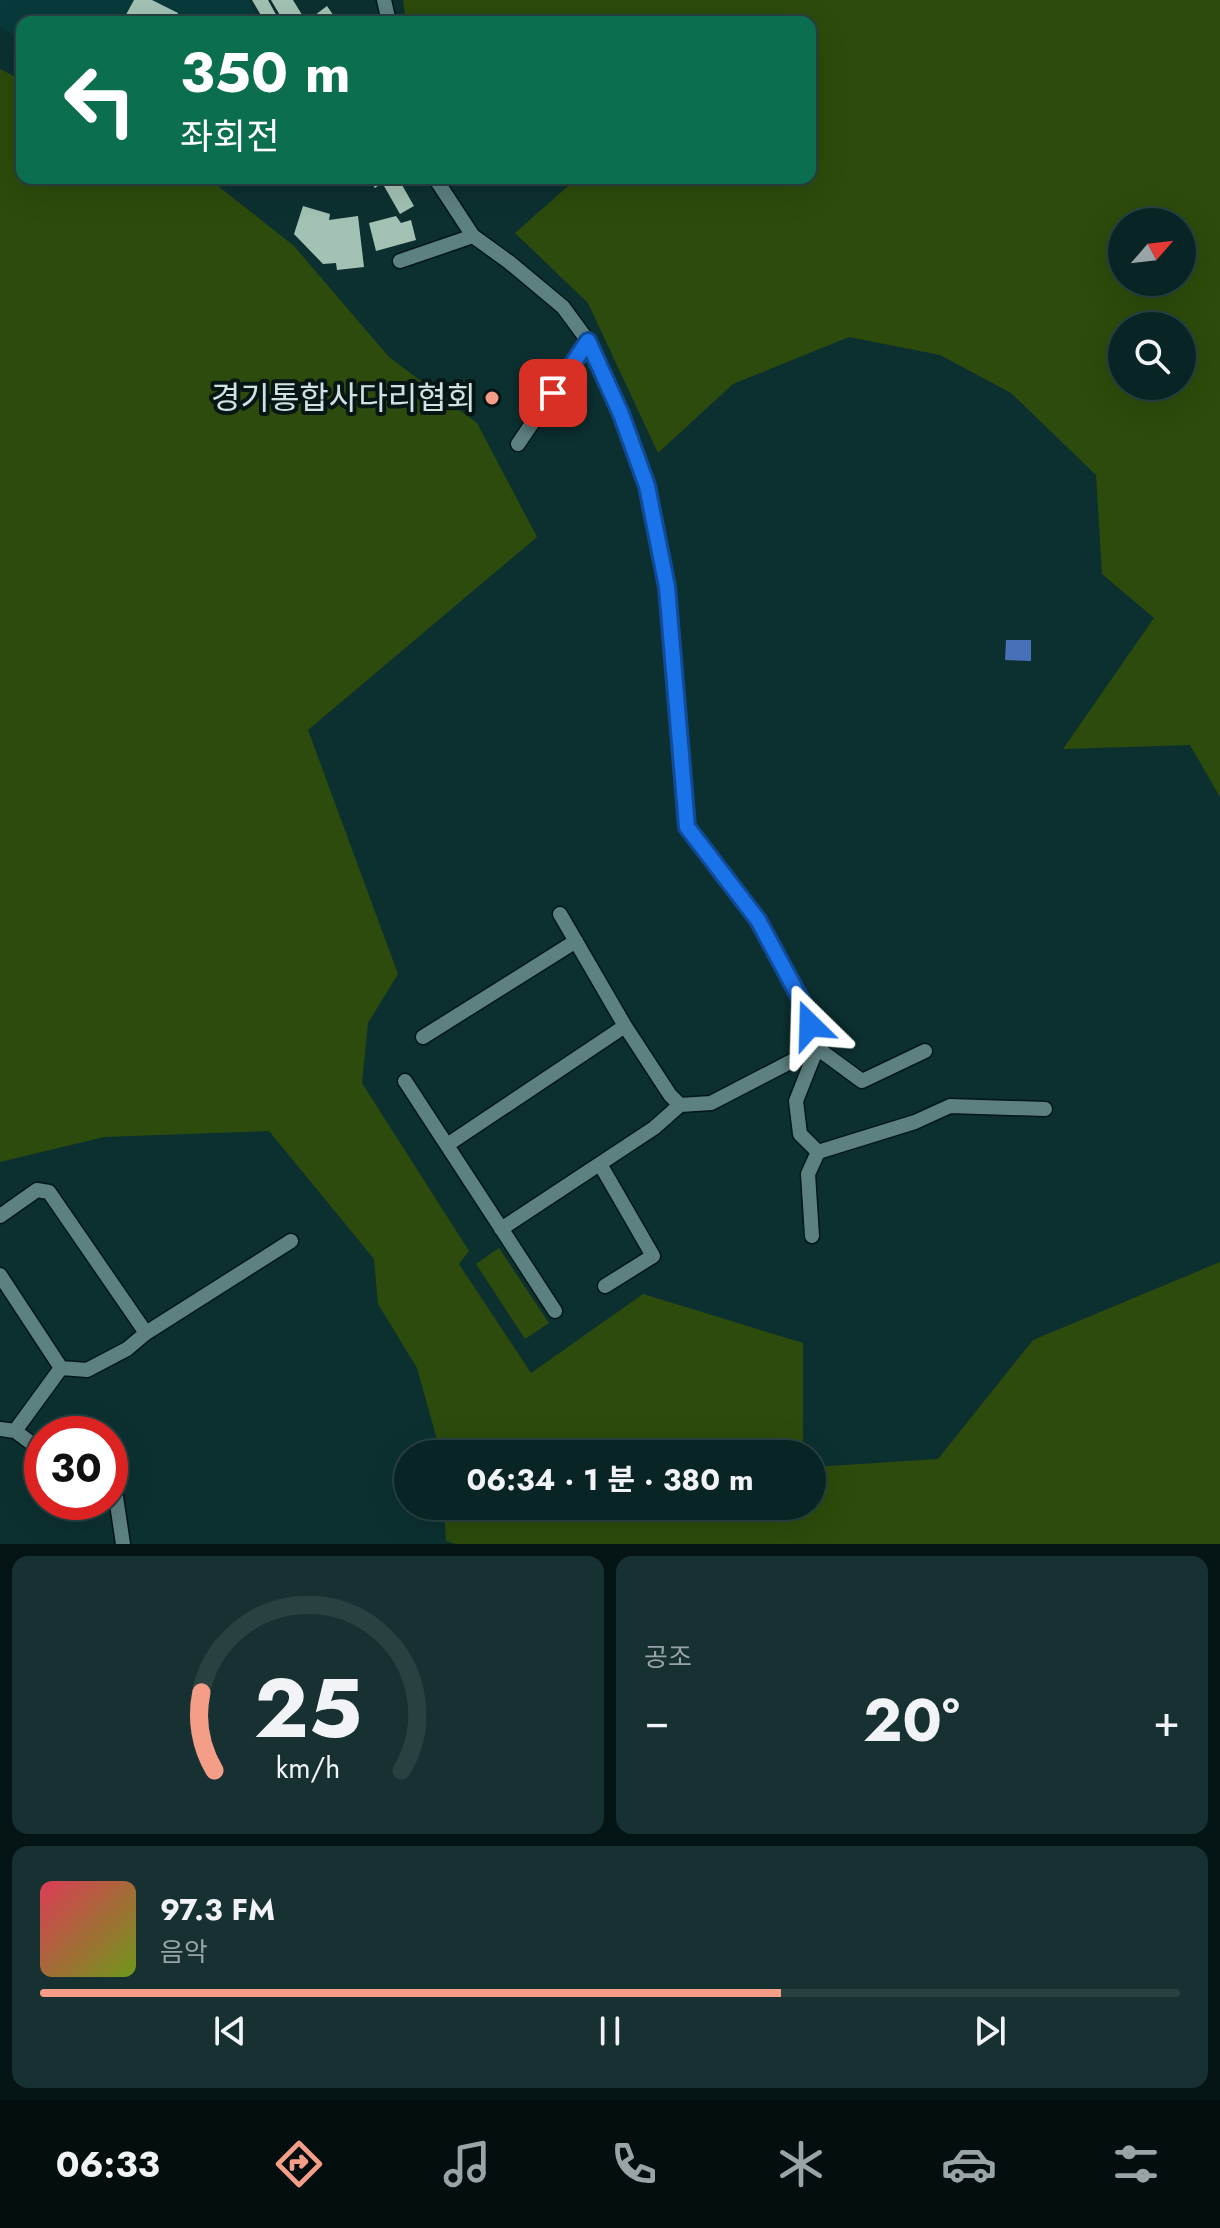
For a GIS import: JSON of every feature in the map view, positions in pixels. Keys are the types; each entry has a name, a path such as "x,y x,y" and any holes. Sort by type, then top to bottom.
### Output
{"street":[{"path":"439,184 473,236 563,307 588,341 621,414 647,486 667,587 687,827 758,920 802,1002 817,1048 862,1081 925,1051"},
{"path":"400,261 473,236"},
{"path":"518,444 588,341"},
{"path":"560,914 625,1026 670,1095 680,1105"},
{"path":"423,1037 576,941"},
{"path":"447,1145 625,1026"},
{"path":"501,1229 654,1128 680,1105 711,1103 817,1048"},
{"path":"817,1048 796,1101 800,1134 818,1152"},
{"path":"405,1081 555,1311"},
{"path":"812,1236 808,1174 818,1152 915,1122 950,1106 1045,1109"},
{"path":"600,1164 653,1256 605,1286"},
{"path":"0,1216 37,1190 49,1192 146,1333"},
{"path":"61,1368 87,1370 127,1349 146,1333 291,1241"},
{"path":"0,1275 61,1368"},
{"path":"8,1430 61,1368"},
{"path":"119,1520 123,1544"}],"shaded area":[{"path":"0,0 248,0 257,16 16,16 16,36 0,27"}],"green space":[{"path":"403,0 1220,0 1220,797 1190,745 1063,749 1154,618 1102,574 1096,475 1011,393 940,355 849,337 733,384 658,453 588,303 515,233 570,184 816,184 816,16 405,16"},
{"path":"0,69 16,77 16,184 216,184 294,246 389,357 477,423 537,537 308,730 398,974 368,1023 362,1083 469,1251 459,1264 531,1373 643,1294 803,1343 803,1440 437,1440 417,1368 378,1304 374,1259 269,1131 104,1137 0,1162"},
{"path":"499,1248 549,1323 525,1339 476,1264"},
{"path":"1220,1262 1220,1544 456,1544 446,1541 445,1520 826,1520 826,1466 938,1459 1033,1340"}],"water":[{"path":"1006,640 1031,640 1031,661 1005,660"}],"building":[{"path":"134,0 152,0 178,13 177,16 125,16"},
{"path":"252,0 268,0 277,16 261,16"},
{"path":"271,0 293,0 303,16 280,16"},
{"path":"327,6 334,16 314,16"},
{"path":"401,184 414,206 400,214 384,186"},
{"path":"303,206 330,214 329,220 358,216 364,267 337,270 336,263 323,264 294,234"},
{"path":"396,216 401,223 411,220 416,240 376,251 369,223"}],"place":[{"name":"경기통합사다리협회","path":"492,398"}],"route":[{"path":"553,393 588,341 621,414 647,486 667,587 687,827 758,920 802,1002 810,1025"}]}
